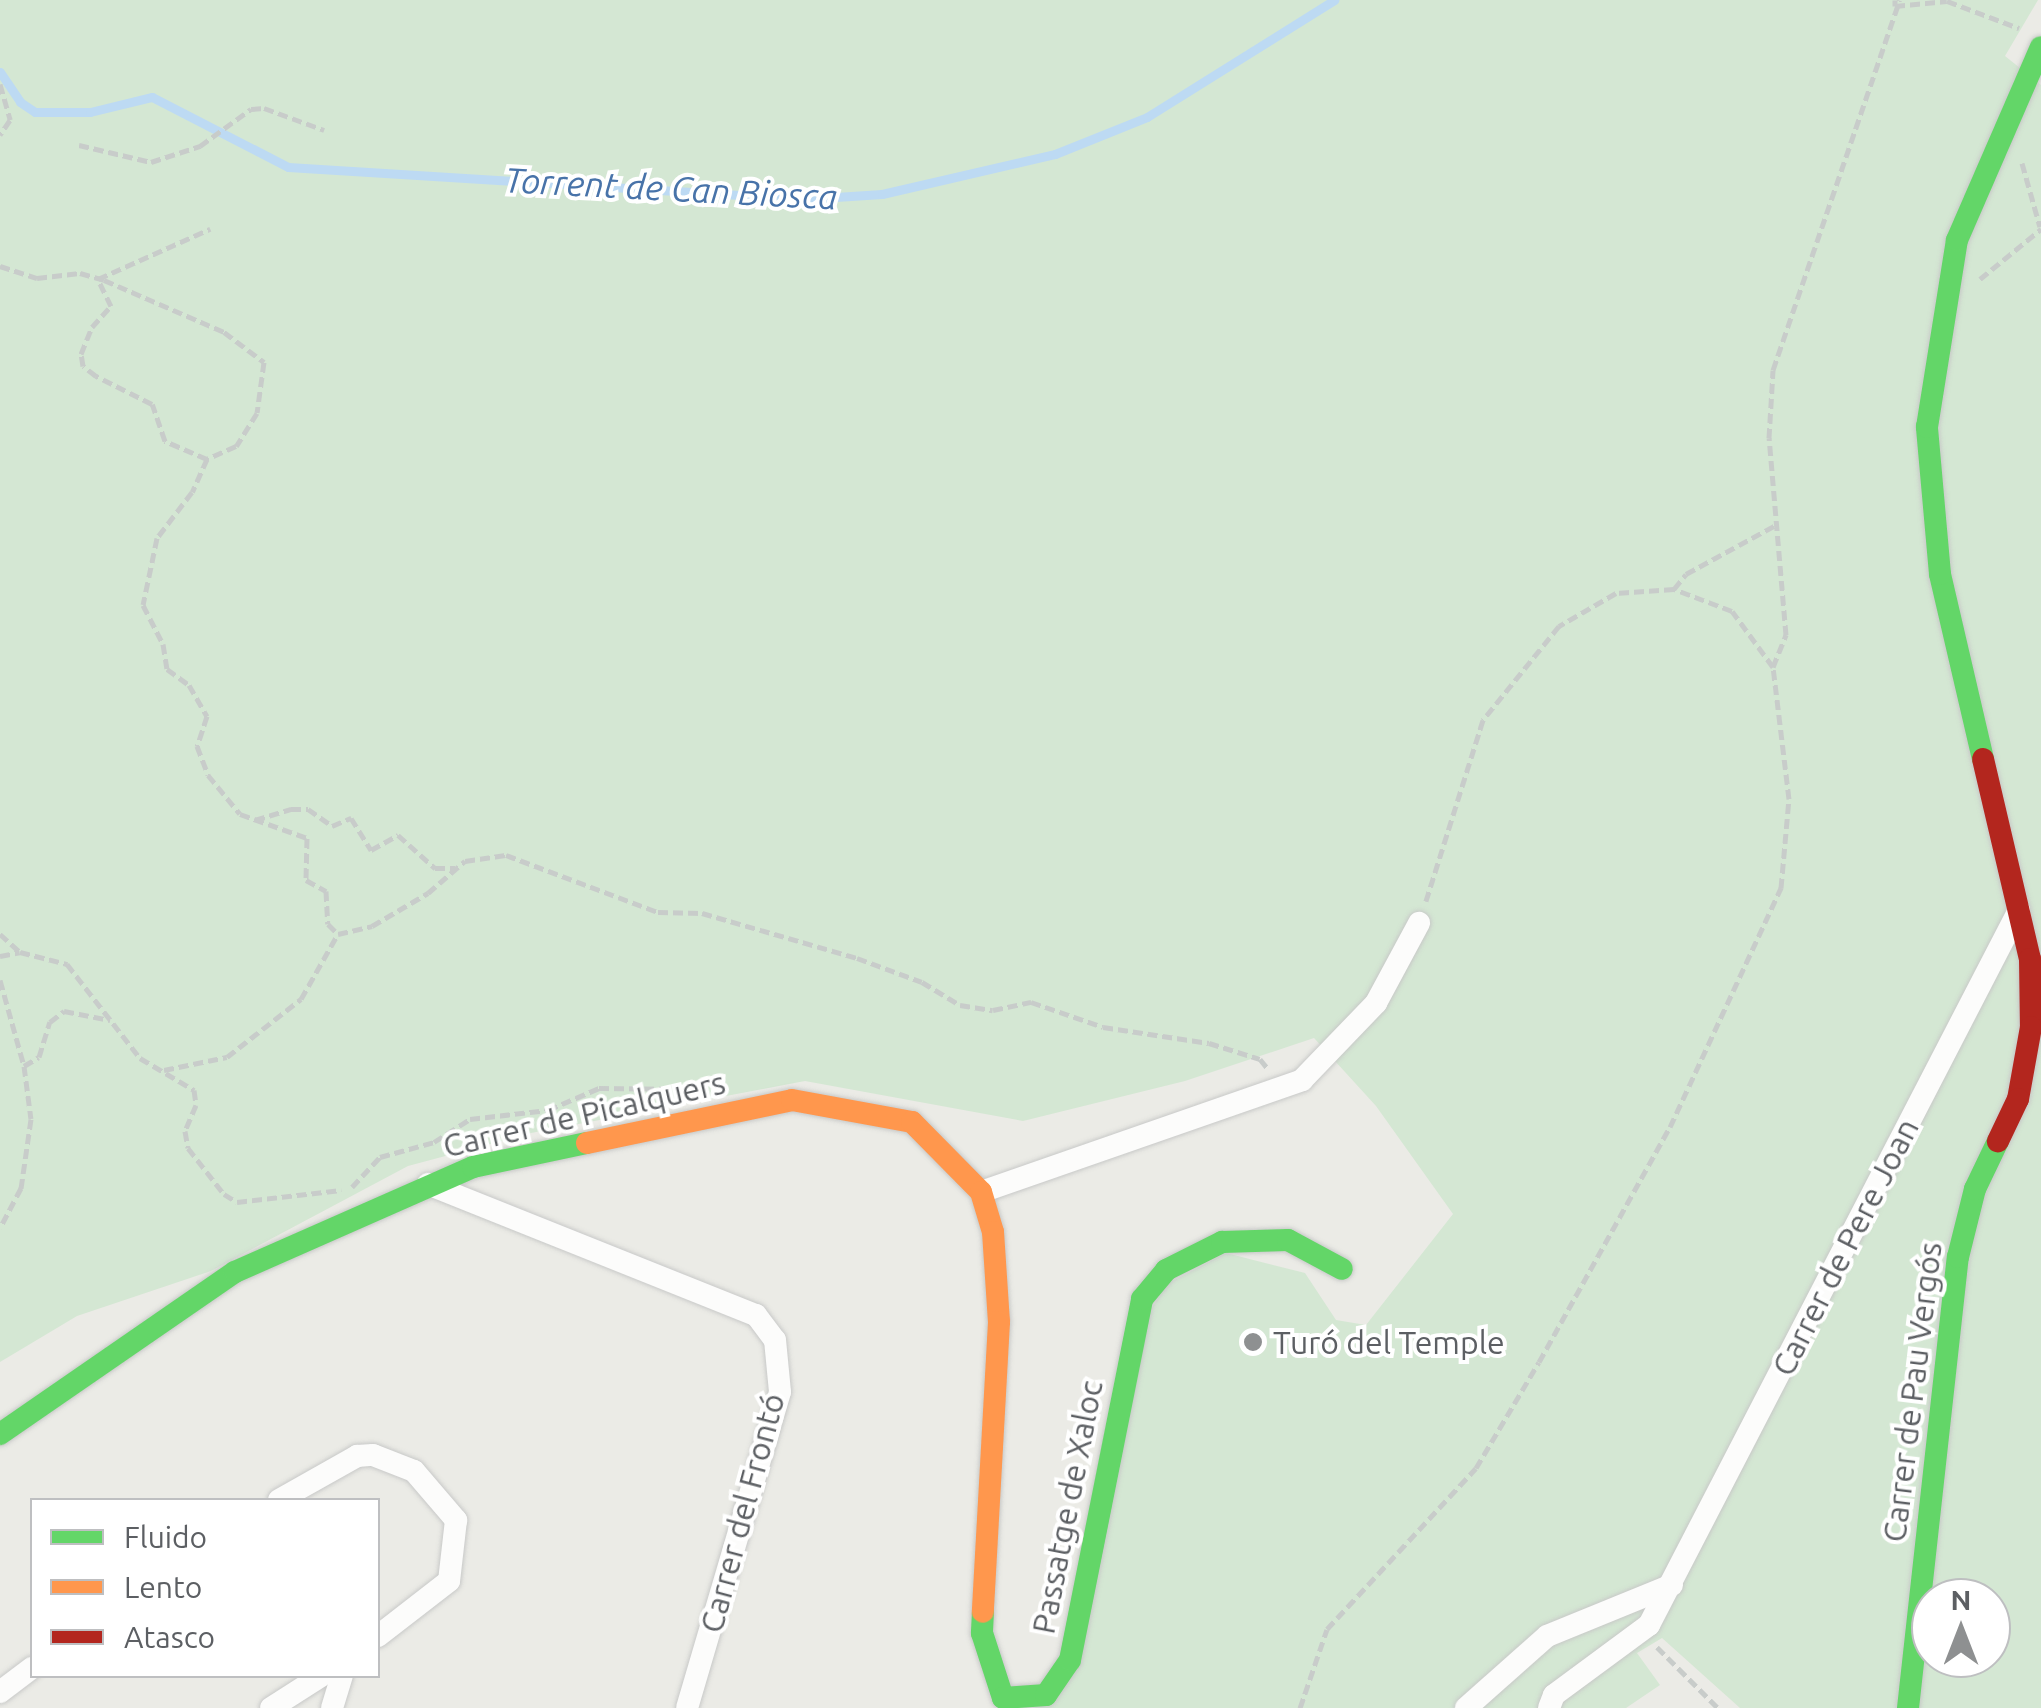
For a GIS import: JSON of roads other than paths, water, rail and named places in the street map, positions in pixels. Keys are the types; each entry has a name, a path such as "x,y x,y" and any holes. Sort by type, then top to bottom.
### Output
{"street":[{"name":"Carrer de Pau Vergós","path":"1908,1708 1958,1256 1975,1190 2018,1099 2031,1026 2030,959 1940,574 1929,496 1927,427 1956,240 2004,137 2034,39"},
{"name":"Carrer de Pere Joan","path":"1549,1708 1554,1696 1641,1631 1672,1584 2019,910"},
{"path":"981,1192 1302,1080 1376,1003 1419,922"},
{"name":"Carrer de Picalquers","path":"0,1434 235,1272 474,1167 792,1100 912,1122 981,1192"},
{"name":"Carrer del Frontó","path":"428,1184 756,1314 775,1340 780,1392 686,1708"},
{"name":"Passatge de Xaloc","path":"981,1192 993,1232 999,1322 982,1633 1004,1698 1046,1694 1070,1660 1142,1299 1166,1270 1222,1242 1288,1240 1342,1269"},
{"path":"283,1498 357,1456 373,1455 414,1470 456,1520 449,1581 380,1634"},
{"path":"1466,1708 1547,1636 1672,1584"},
{"path":"0,1692 30,1670"},
{"path":"271,1708 318,1678"},
{"path":"332,1708 341,1678"}],"waterway":[{"name":"Torrent de Can Biosca","path":"0,72 20,102 35,112 90,112 152,97 288,167 805,199 882,194 1055,154 1147,117 1334,0"}],"place":[{"name":"Turó del Temple","path":"1253,1342"}]}
